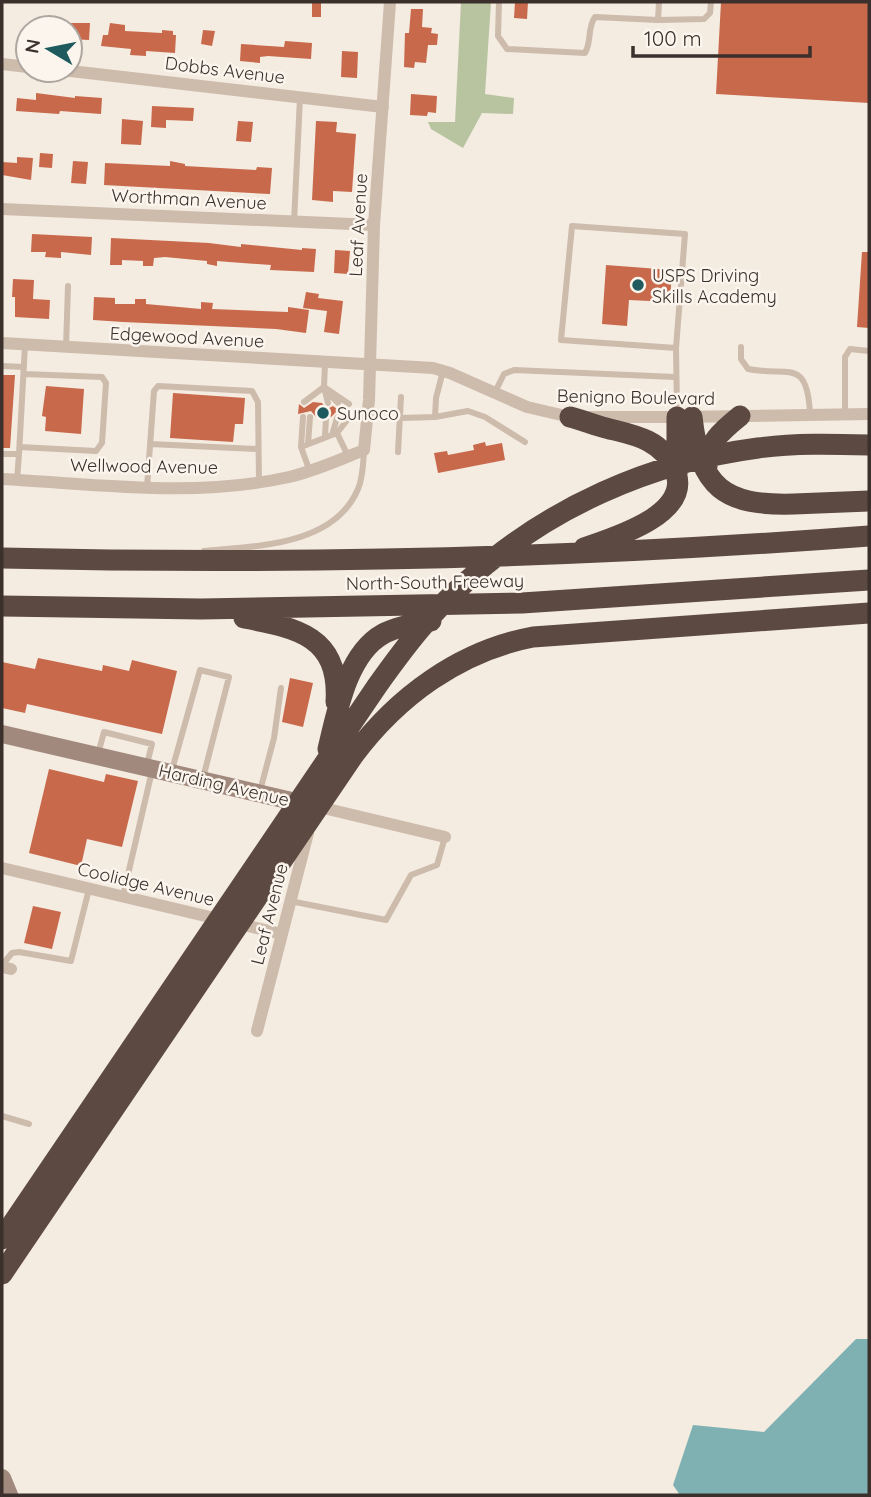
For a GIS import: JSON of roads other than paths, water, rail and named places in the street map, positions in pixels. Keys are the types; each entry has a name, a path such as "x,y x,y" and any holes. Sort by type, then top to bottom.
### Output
{"highway":[{"path":"570,416 649,441 666,455 677,476"},
{"path":"708,476 707,454 711,446 740,416"},
{"path":"562,555 603,541 663,513 674,497 685,417"},
{"path":"685,417 708,476 726,494 749,502 779,504 869,501"},
{"path":"2,1274 384,675 421,628 459,588 496,556 531,533 602,492 659,469 708,456 758,448 804,444 869,445"},
{"name":"North-South Freeway","path":"2,558 351,560 562,555 681,550 869,536"},
{"name":"North-South Freeway","path":"2,606 201,609 522,603 869,580"},
{"path":"315,806 334,725 356,661 368,645 384,634 404,627 522,603"},
{"path":"201,609 291,628 316,641 328,656 334,674 334,725"},
{"path":"2,1239 352,756 373,729 416,690 456,665 493,648 523,639 869,614"}],"main road":[{"name":"Harding Avenue","path":"2,734 315,806"},
{"path":"2,1478 9,1495"}],"street":[{"name":"Leaf Avenue","path":"364,450 370,366 374,225 390,2"},
{"name":"Dobbs Avenue","path":"84,72 383,107"},
{"name":"Worthman Avenue","path":"2,209 374,225"},
{"name":"Edgewood Avenue","path":"2,343 370,366"},
{"name":"Benigno Boulevard","path":"370,366 409,365 443,371 527,407 570,416 869,414"},
{"name":"Wellwood Avenue","path":"2,479 197,488 259,482 310,472 364,450"},
{"name":"Leaf Avenue","path":"257,1031 315,806"},
{"name":"Harding Avenue","path":"315,806 445,837"},
{"name":"Coolidge Avenue","path":"2,868 282,934"}],"lane":[{"path":"499,2 498,36 507,49 585,53 591,23 595,17 704,19 710,13 711,2"},
{"path":"658,20 659,2"},
{"path":"294,222 300,97"},
{"path":"676,348 561,340 572,226 685,234 675,377 685,417"},
{"path":"66,347 68,286"},
{"path":"17,480 25,345"},
{"path":"741,347 741,359 748,369 790,371 801,377 808,390 810,413"},
{"path":"845,413 845,357 850,349 869,351"},
{"path":"325,363 324,387 328,403"},
{"path":"2,366 24,371 102,377 106,383 102,443 96,451 20,450 2,453"},
{"path":"494,394 504,374 514,370 675,377"},
{"path":"435,417 436,398 443,371"},
{"path":"147,487 153,391 159,386 252,391 258,402 259,482"},
{"path":"307,402 324,387"},
{"path":"324,387 338,404"},
{"path":"324,387 349,404"},
{"path":"398,452 401,397"},
{"path":"400,418 435,417 468,411 485,417 525,442"},
{"path":"306,417 305,445 310,472"},
{"path":"327,418 331,435 348,456"},
{"path":"331,435 337,418"},
{"path":"305,445 331,435 348,419"},
{"path":"150,444 258,449"},
{"path":"202,551 263,545 292,539 322,528 340,515 358,490 364,450"},
{"path":"94,560 188,552"},
{"path":"171,773 200,670 229,677 203,780"},
{"path":"259,793 274,738 281,688"},
{"path":"97,756 104,732 152,744 150,768 122,897"},
{"path":"290,901 386,920 411,875 437,865 445,837"},
{"path":"5,967 12,953 19,952 71,961 89,889"},
{"path":"2,1116 29,1124"}],"water":[{"path":"856,1339 869,1339 869,1495 680,1495 673,1485 693,1425 764,1432"}],"place":[{"name":"USPS Driving Skills Academy","path":"638,285"},
{"name":"Sunoco","path":"323,413"}]}
